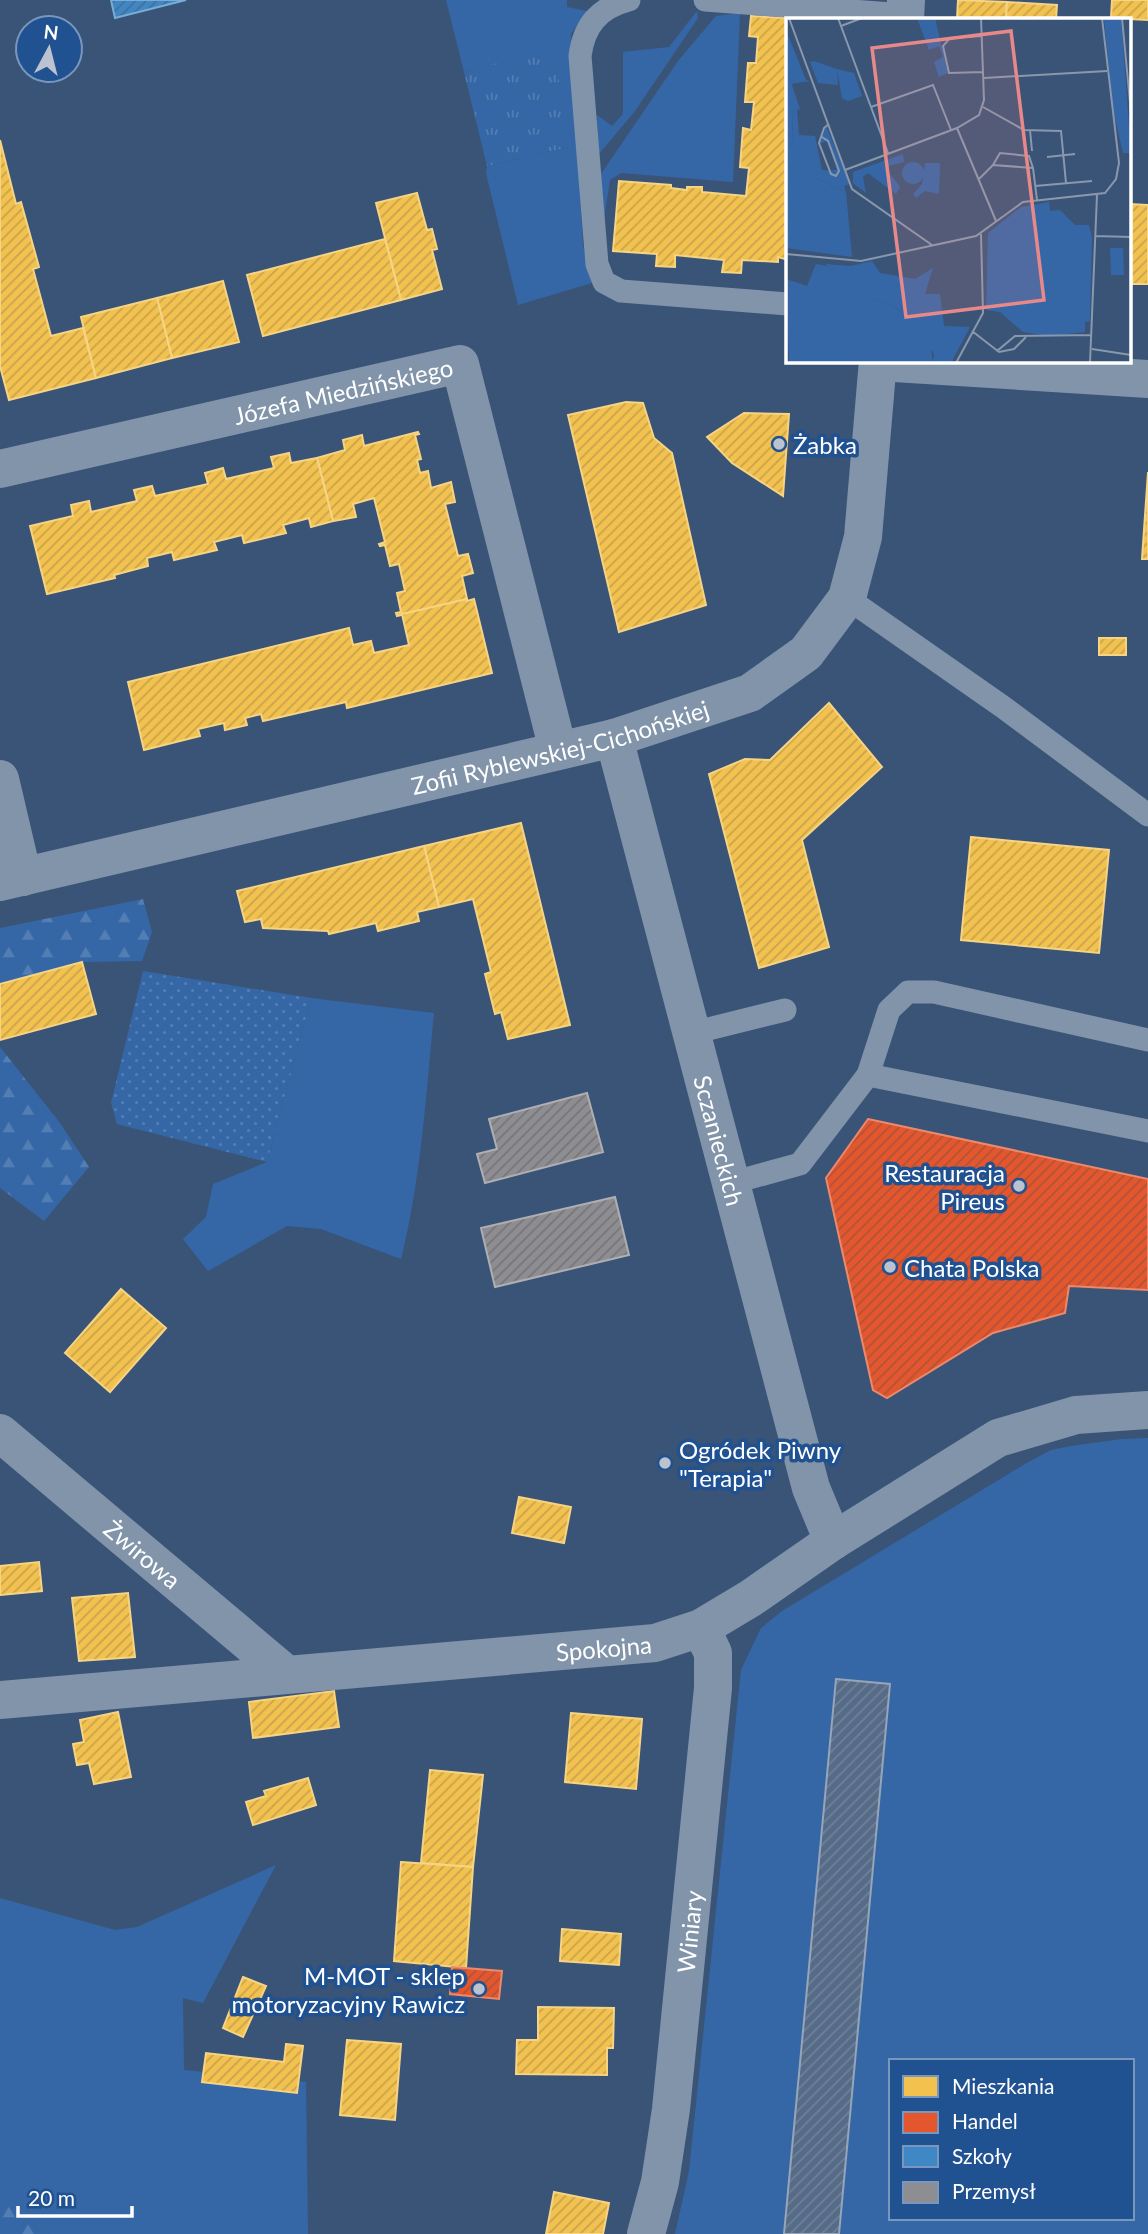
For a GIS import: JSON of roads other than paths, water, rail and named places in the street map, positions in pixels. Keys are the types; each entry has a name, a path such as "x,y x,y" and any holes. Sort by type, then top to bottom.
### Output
{"street":[{"name":"Zofii Ryblewskiej-Cichońskiej","path":"11,880 614,738 750,693 806,653 846,598 863,537 878,362"},
{"path":"893,362 1148,379"},
{"name":"Józefa Miedzińskiego","path":"0,469 460,364 558,750"},
{"name":"Sczanieckich","path":"614,738 811,1488 833,1541"},
{"path":"0,779 11,880"},
{"name":"Spokojna","path":"0,1700 655,1643 701,1629 833,1541 998,1438 1076,1415 1148,1410"},
{"name":"Żwirowa","path":"0,1433 286,1674"},
{"name":"Winiary","path":"646,2234 660,2182 671,2109 713,1688 713,1654 701,1629"}],"lane":[{"path":"629,0 612,4 594,20 582,37 580,56 597,264 604,282 621,291 786,304"},
{"path":"705,0 905,11"},
{"path":"846,598 1003,707 1148,815"},
{"path":"731,1183 800,1164 868,1075 889,1010 908,992 934,992 1148,1040"},
{"path":"692,1033 785,1010"},
{"path":"868,1075 1148,1131"}],"place":[{"name":"Żabka","path":"779,444"},
{"name":"Restauracja Pireus","path":"1019,1186"},
{"name":"Chata Polska","path":"890,1267"},
{"name":"Ogródek Piwny \"Terapia\"","path":"665,1463"},
{"name":"M-MOT - sklep motoryzacyjny Rawicz","path":"479,1989"}]}
